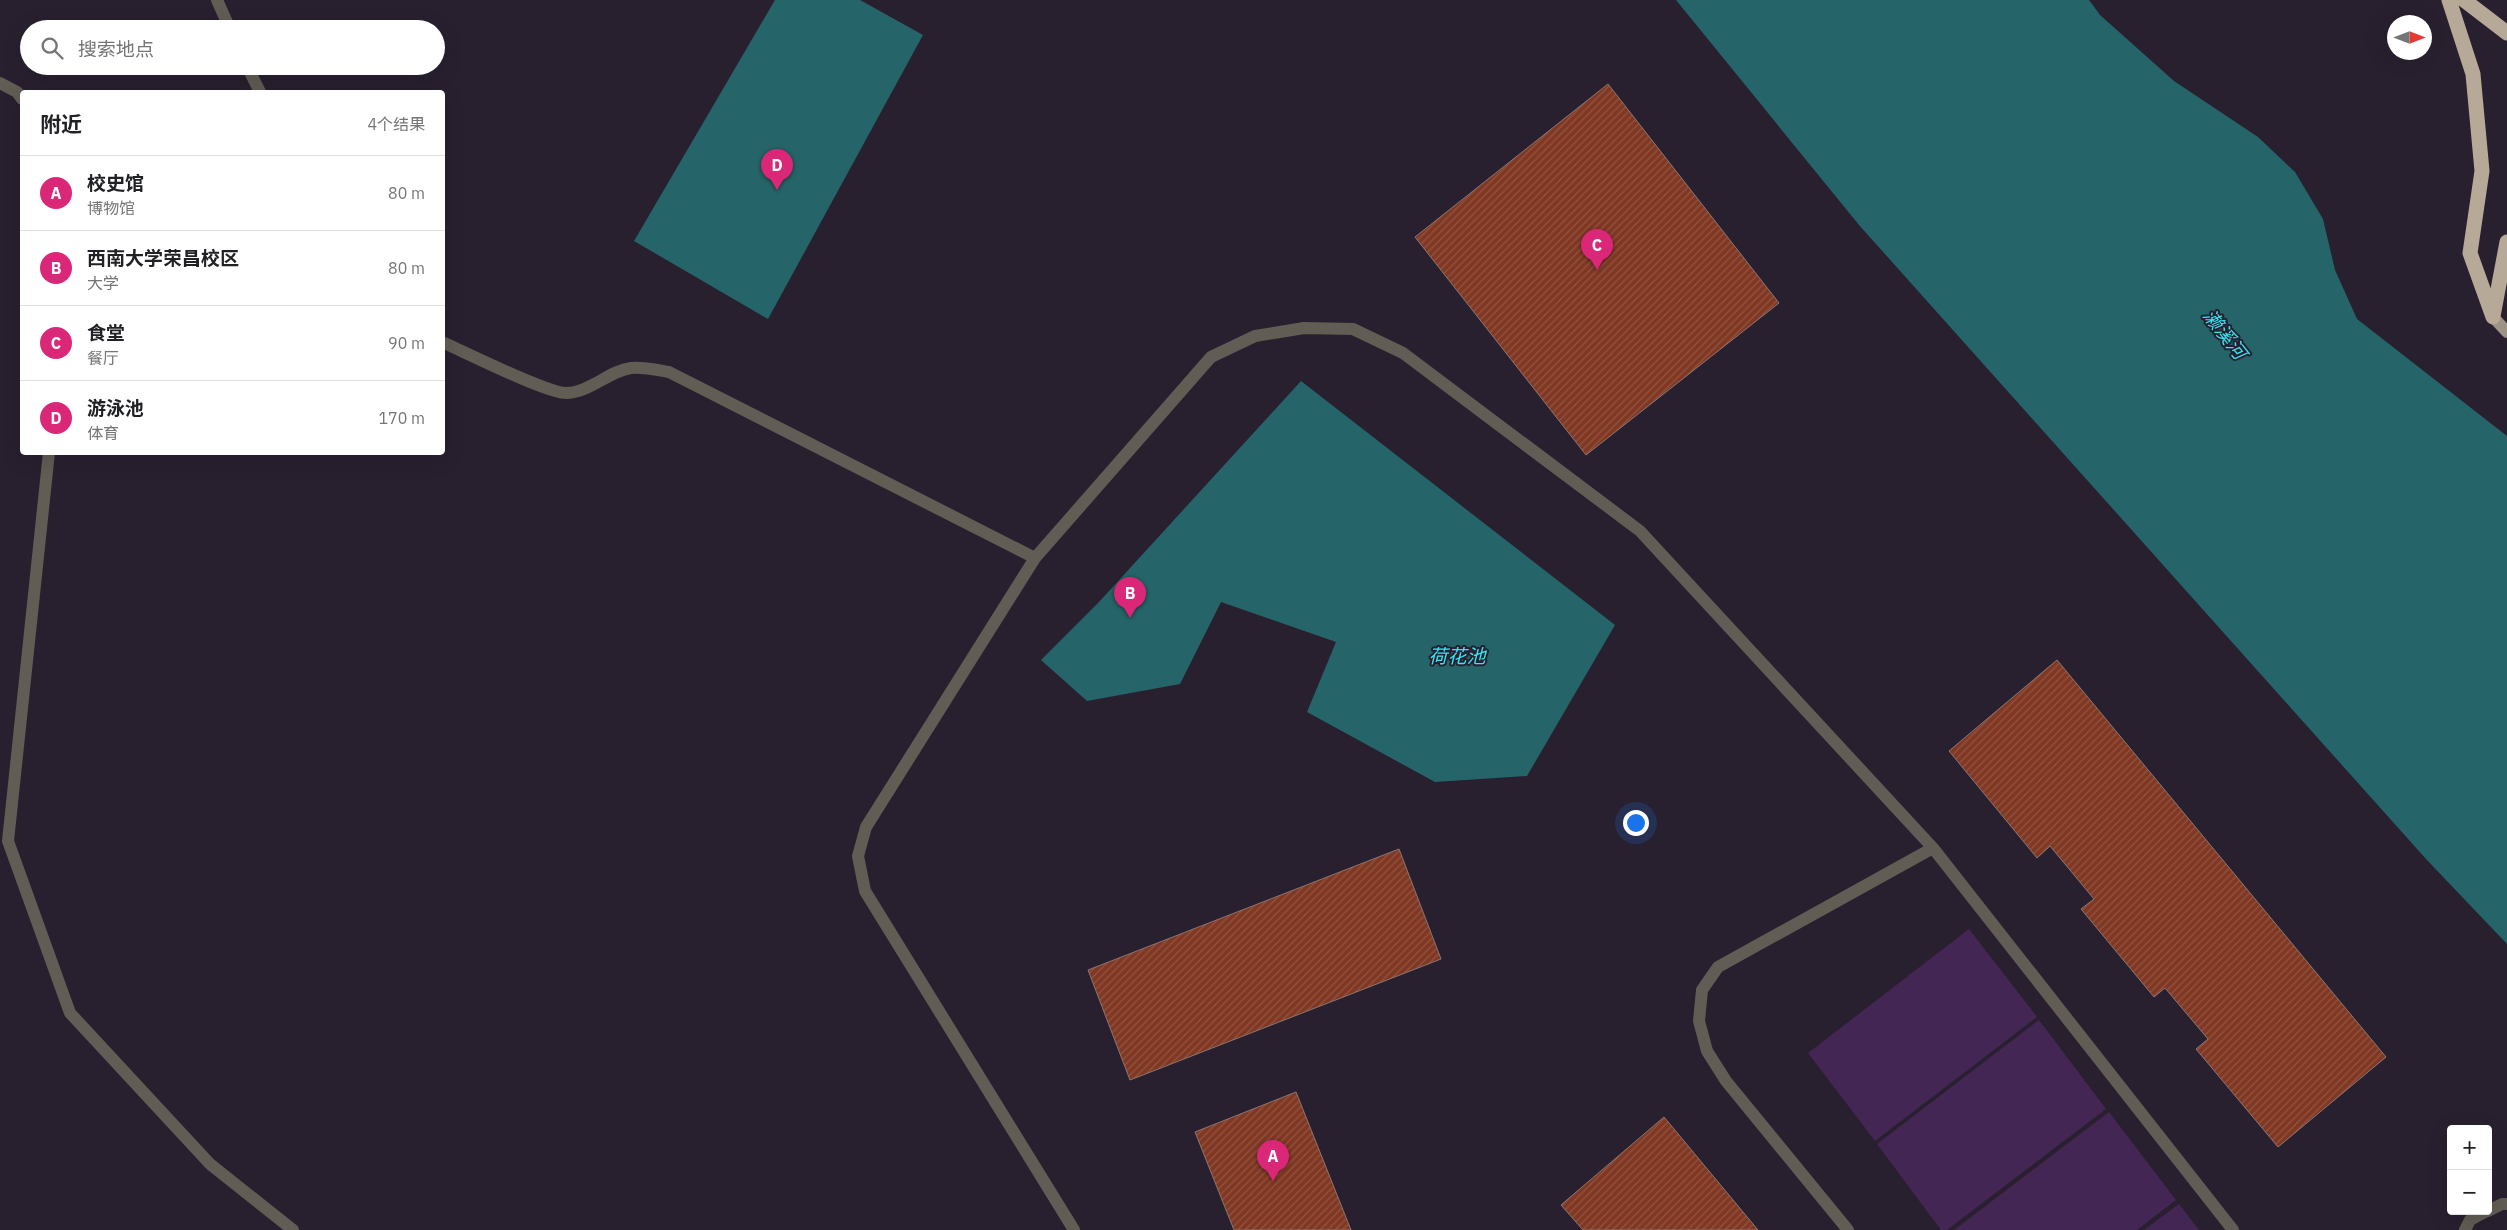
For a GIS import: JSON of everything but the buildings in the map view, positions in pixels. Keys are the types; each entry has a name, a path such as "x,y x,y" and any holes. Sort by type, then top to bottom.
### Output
{"highway":[{"path":"2449,0 2473,74 2482,171 2470,253 2492,317"},
{"path":"2464,0 2507,33"},
{"path":"2492,317 2507,242"}],"main road":[{"path":"2492,317 2507,332"}],"street":[{"path":"217,0 226,20"},
{"path":"252,75 259,90"},
{"path":"0,83 17,92 20,96"},
{"path":"1074,1230 865,890 858,856 866,827 1035,558 1211,357 1255,336 1304,328 1353,329 1403,352 1640,532 1933,848 2233,1230"},
{"path":"445,343 545,388 566,393 582,389 629,368 649,368 669,372 1035,558"},
{"path":"49,455 8,841 70,1013 210,1164 294,1230"},
{"path":"1848,1230 1726,1081 1706,1051 1699,1022 1702,990 1718,967 1933,848"},
{"path":"2492,1209 2502,1204 2507,1204"},
{"path":"2465,1230 2470,1220 2480,1215"}],"shaded area":[{"path":"1969,929 2037,1017 1875,1141 1808,1053"},
{"path":"2039,1020 2106,1109 1947,1230 1941,1230 1877,1144"},
{"path":"2109,1112 2176,1200 2137,1230 1954,1230"},
{"path":"2179,1204 2199,1230 2144,1230"}],"water":[{"path":"775,0 860,0 923,35 768,319 634,241"},
{"name":"濑溪河","path":"1676,0 2089,0 2100,15 2174,81 2258,137 2295,172 2323,219 2335,270 2357,319 2507,436 2507,944 2426,859 1859,225"},
{"name":"荷花池","path":"1301,381 1615,625 1527,776 1435,782 1307,712 1336,642 1221,602 1180,684 1087,701 1041,660 1099,602"}],"place":[{"name":"游泳池","path":"777,190"},
{"name":"食堂","path":"1597,270"},
{"name":"西南大学荣昌校区","path":"1130,618"},
{"name":"校史馆","path":"1273,1181"}]}
